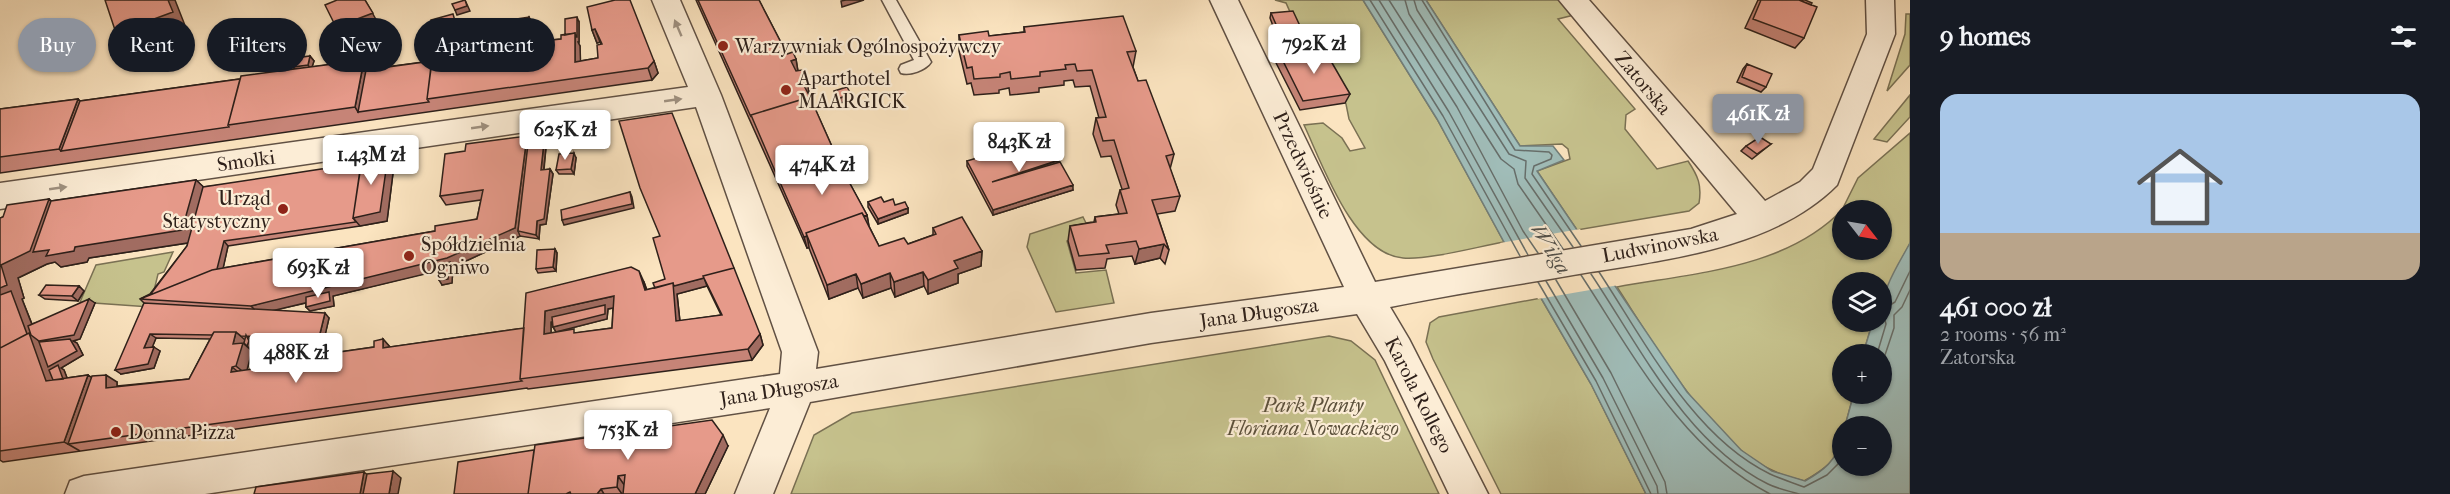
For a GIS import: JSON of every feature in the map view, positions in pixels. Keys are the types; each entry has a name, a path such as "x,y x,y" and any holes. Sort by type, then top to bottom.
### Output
{"street":[{"path":"666,0 706,95 797,338 801,364 797,388 754,494"},
{"name":"Przedwiośnie","path":"1224,0 1366,298"},
{"name":"Zatorska","path":"1573,0 1761,219"},
{"name":"Ludwinowska","path":"1366,298 1434,284 1691,242 1761,219 1811,191 1826,176 1881,34 1880,0"},
{"name":"Smolki","path":"0,196 706,95"},
{"name":"Jana Długosza","path":"84,494 797,388 1151,328 1366,298"},
{"name":"Karola Rollego","path":"1366,298 1397,350 1469,494"}],"lane":[{"path":"890,0 923,62 907,69"}],"green space":[{"path":"1275,0 1363,0 1437,119 1504,242 1439,255 1403,258 1385,253 1369,241 1354,224 1330,183 1304,125 1323,123 1342,138 1350,151 1365,148 1349,119 1346,104 1316,49 1307,50 1286,3"},
{"path":"1426,0 1562,0 1574,15 1558,19 1635,109 1626,115 1625,129 1657,169 1688,161 1698,181 1699,203 1689,211 1577,230 1537,171 1570,159 1568,149 1562,144 1520,146"},
{"path":"1906,14 1910,14 1910,65 1887,91 1905,34"},
{"path":"1910,95 1910,117 1887,142 1874,139"},
{"path":"1910,133 1910,243 1892,279 1892,272 1832,272 1832,332 1870,332 1866,344 1832,344 1832,404 1851,404 1848,416 1832,416 1832,461 1821,471 1804,481 1774,471 1751,458 1728,439 1666,363 1617,287 1707,272 1766,257 1819,230 1832,219 1832,260 1892,260 1892,200 1847,200 1858,178"},
{"path":"1083,217 1086,223 1091,222 1096,230 1092,236 1067,241 1076,273 1106,270 1114,303 1056,312 1027,247 1030,234"},
{"path":"173,252 164,272 158,274 150,307 80,302 96,265"},
{"path":"1541,298 1591,384 1646,494 1501,494 1426,342 1430,323 1439,317"},
{"name":"Park Planty Floriana Nowackiego","path":"1329,336 1351,341 1375,360 1439,494 791,494 814,435 852,413"}],"water":[{"name":"Wilga","path":"1363,0 1426,0 1520,146 1553,146 1564,160 1537,171 1687,392 1741,450 1772,471 1805,481 1818,473 1832,458 1832,476 1892,476 1892,416 1848,416 1851,404 1892,404 1892,344 1866,344 1870,332 1892,332 1892,276 1910,243 1910,494 1646,494 1591,384 1541,298 1504,242 1437,119"}],"pier":[{"path":"1580,229 1619,285 1538,299 1500,243"}],"building":[{"path":"105,0 168,0 173,12 157,18 111,18"},
{"path":"337,0 365,0 373,13 360,18 332,18 325,5"},
{"path":"465,0 467,6 455,10 452,4"},
{"path":"615,0 630,0 654,61 648,68 427,99 430,72 555,72 555,40 561,39 561,35 575,33 575,62 598,58 597,45 602,44 595,29 592,30 587,7"},
{"path":"698,0 759,0 787,54 793,52 796,59 791,61 796,71 802,70 807,80 802,82 810,97 751,115 751,117"},
{"path":"1761,0 1799,0 1817,7 1804,38 1753,19"},
{"path":"1799,0 1805,0 1812,3 1811,5"},
{"path":"1293,11 1300,26 1278,29 1271,13"},
{"path":"453,14 454,18 438,18"},
{"path":"1123,16 1136,51 1127,52 1138,81 1146,80 1174,154 1166,156 1180,196 1152,200 1169,250 1164,244 1139,249 1136,241 1106,245 1109,253 1079,256 1070,226 1096,222 1095,217 1127,213 1120,190 1129,188 1114,140 1103,141 1096,118 1106,117 1092,70 1077,71 1075,64 1065,65 1066,69 1040,72 1040,76 1011,79 1010,72 1000,74 1000,77 974,79 972,67 967,68 959,35 988,31 989,36 1025,32 1024,27"},
{"path":"577,17 577,37 575,33 565,35 565,19"},
{"path":"1317,44 1320,50 1280,55 1278,60 1273,50"},
{"path":"1324,49 1350,94 1303,101 1280,55"},
{"path":"414,63 414,72 431,72 427,99 429,102 358,112 366,72 402,72 402,65"},
{"path":"1747,64 1772,74 1766,87 1742,77"},
{"path":"319,66 319,72 362,72 355,107 228,125 241,76 272,72 307,72 307,67"},
{"path":"240,79 229,127 61,151 80,101"},
{"path":"847,87 851,94 837,99 834,91"},
{"path":"810,97 834,151 847,147 851,154 778,178 751,115"},
{"path":"78,99 59,149 0,157 0,109"},
{"path":"672,113 734,268 674,286 673,283 655,288 653,283 665,279 653,238 660,236 640,188 619,121"},
{"path":"527,136 515,228 447,258 251,306 140,299 212,270 435,231 435,226 477,219 483,190 440,196 445,154 465,151 466,144"},
{"path":"1046,137 1059,160 992,182 1060,162 1073,185 993,210 967,161"},
{"path":"1760,137 1771,144 1757,154 1746,146"},
{"path":"544,142 541,170 550,169 544,219 537,221 536,235 518,231 528,144"},
{"path":"574,153 571,169 556,170 559,154"},
{"path":"388,156 380,212 353,218 362,159"},
{"path":"848,157 852,166 842,169 867,215 864,216 862,213 806,233 807,236 804,237 779,180"},
{"path":"857,161 860,167 852,170 851,164"},
{"name":"Urząd Statystyczny","path":"361,163 353,218 356,222 224,241 217,269 150,295 187,246 203,187"},
{"path":"196,180 182,230 75,247 74,251 46,256 49,250 33,252 51,201"},
{"path":"630,192 632,204 562,220 561,210"},
{"path":"881,197 884,202 893,199 895,205 905,202 908,208 878,219 868,202"},
{"path":"49,199 30,251 1,265 7,285 0,288 0,218 3,217 7,205"},
{"path":"862,213 879,246 904,238 908,244 936,234 933,228 962,217 982,251 954,261 958,268 928,280 923,272 894,282 890,273 861,284 856,274 827,285 806,233"},
{"path":"555,249 553,267 536,269 537,250"},
{"path":"450,262 448,279 439,280 440,265"},
{"path":"631,267 639,271 645,290 673,283 676,321 722,315 703,276 734,268 760,334 748,349 520,379 526,293","holes":["614,296 612,328 574,333 574,329 544,334 545,311"]},
{"path":"46,285 79,286 72,296 39,295"},
{"path":"11,291 27,334 0,348 0,295"},
{"path":"329,292 330,301 306,307 306,297"},
{"path":"89,299 74,335 39,341 31,335 28,326"},
{"path":"144,303 325,313 315,354 307,355 312,338 296,337 291,347 276,346 280,337 241,336 236,332 214,332 212,335 150,334 144,348 154,347 148,364 115,370"},
{"path":"605,305 605,314 553,327 552,317"},
{"path":"524,328 520,379 522,381 68,444 92,376 106,375 106,388 189,379 214,332 236,332 233,344 243,343 236,366 232,367 231,372 309,361 311,356 374,347 374,341 383,339 383,348"},
{"path":"29,333 46,381 88,375 64,442 0,451 0,348"},
{"path":"246,335 249,341 247,346 244,343"},
{"path":"70,339 77,351 48,367 39,342"},
{"path":"58,365 63,379 53,380 49,370"},
{"path":"712,420 723,435 695,494 623,494 625,475 618,476 617,487 601,489 597,494 571,494 570,492 566,494 528,494 535,445"},
{"path":"534,450 528,494 454,494 458,462"},
{"path":"393,471 389,494 363,494 367,474"},
{"path":"364,472 360,494 254,494 256,487"}],"place":[{"name":"Warzywniak Ogólnospożywczy","path":"723,46"},
{"name":"Aparthotel MAARGICK","path":"786,90"},
{"name":"Urząd Statystyczny","path":"283,209"},
{"name":"Spółdzielnia Ogniwo","path":"409,256"},
{"name":"Donna Pizza","path":"116,432"}]}
